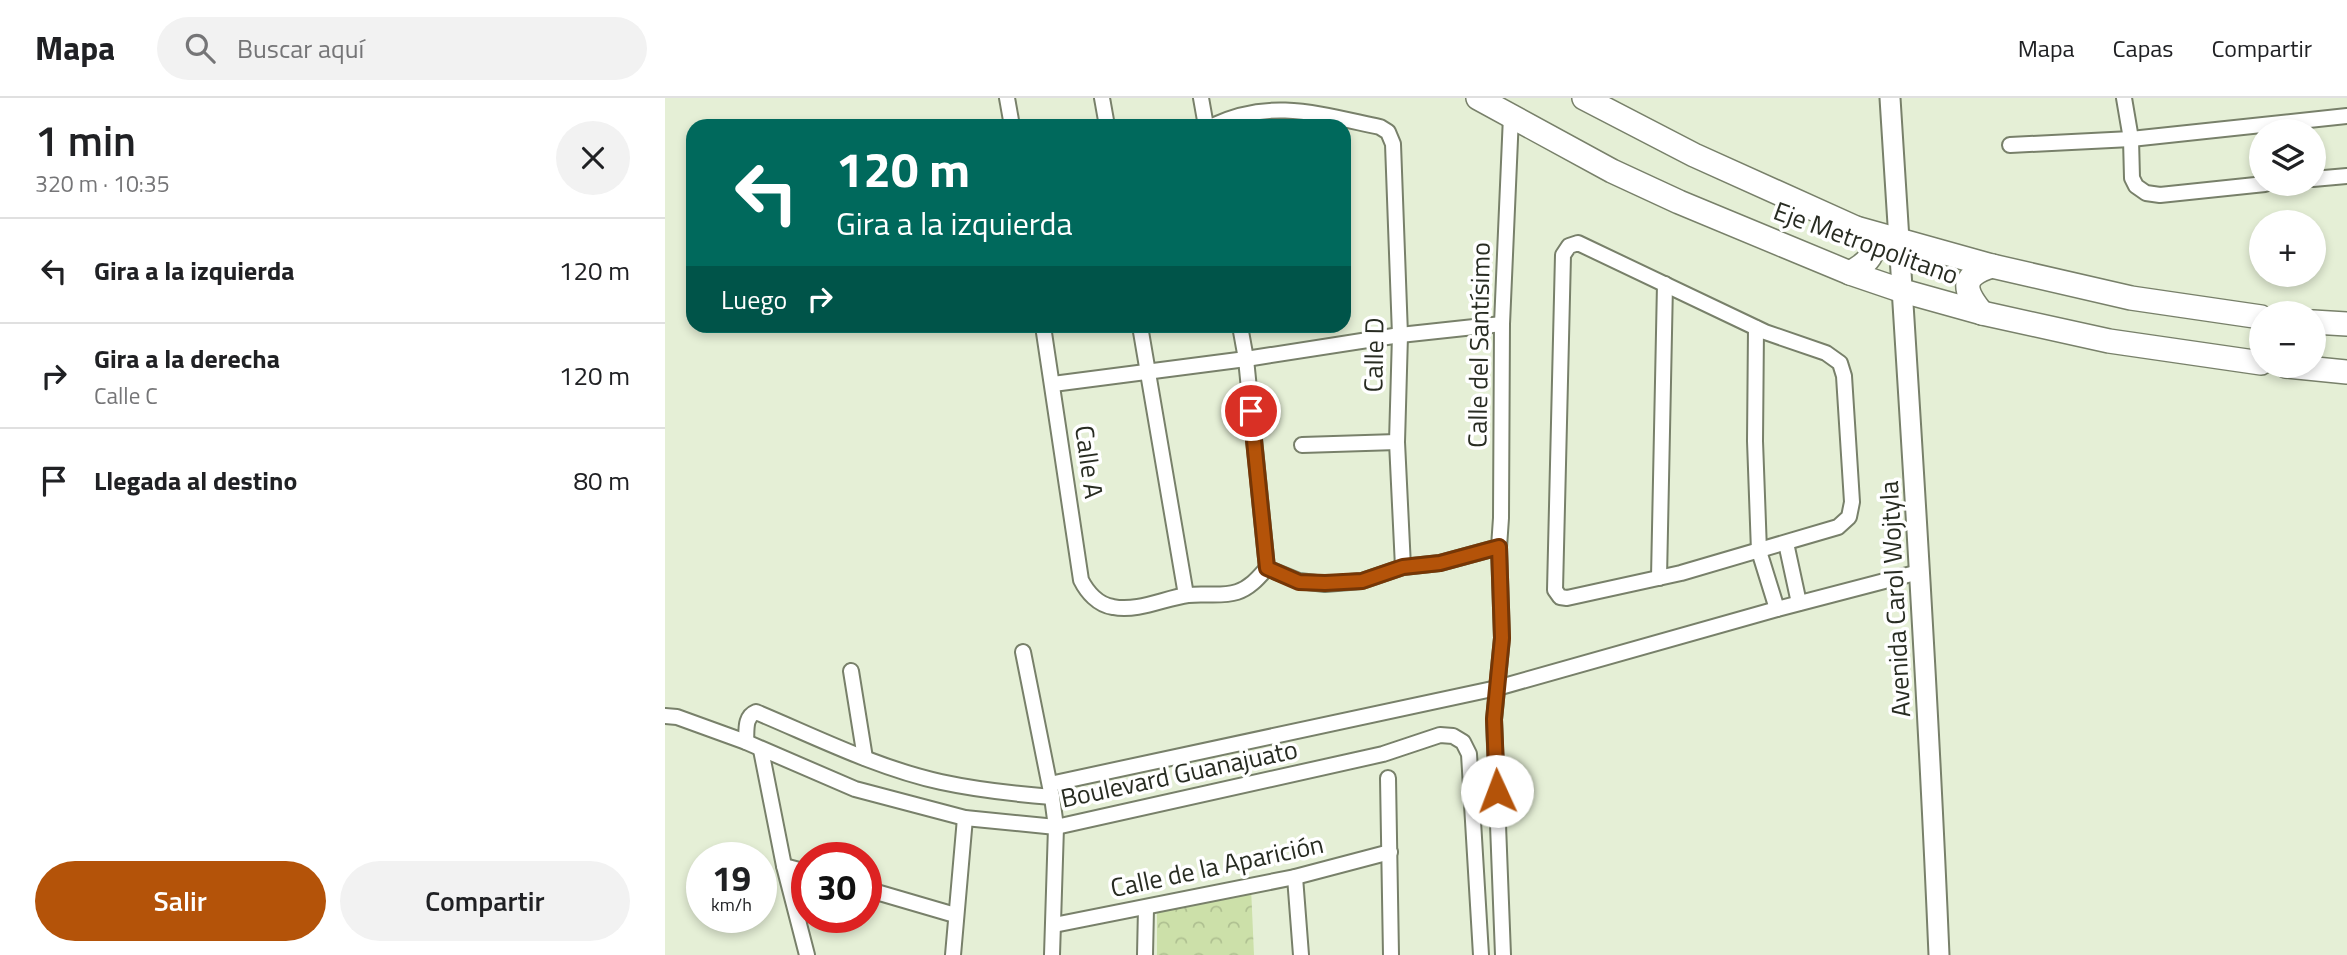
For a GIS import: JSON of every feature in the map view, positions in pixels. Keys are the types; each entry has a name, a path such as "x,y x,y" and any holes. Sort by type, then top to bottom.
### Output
{"main road":[{"name":"Eje Metropolitano","path":"1478,98 1612,171 1679,202 1850,273 1982,313 2109,341 2249,361"},
{"name":"Eje Metropolitano","path":"1584,98 1694,155 1856,228 1992,266 2131,299 2249,315"},
{"path":"1850,273 1867,264 1872,252 1870,242 1856,228"},
{"path":"1982,313 1968,296 1968,285 1974,275 1992,266"},
{"path":"2326,323 2347,324"},
{"path":"2326,370 2347,372"}],"street":[{"path":"1007,98 1011,119"},
{"path":"1102,98 1106,119"},
{"path":"1201,98 1205,119"},
{"name":"Avenida Carol Wojtyla","path":"1890,98 1939,955"},
{"path":"2124,98 2131,139 2132,178 2136,186 2146,193 2160,195 2249,186"},
{"name":"Calle D","path":"1224,119 1257,107 1281,106 1342,119"},
{"name":"Calle del Santísimo","path":"1503,955 1494,719 1502,638 1499,547 1502,324 1511,116"},
{"path":"2010,145 2131,139 2347,116"},
{"name":"Calle D","path":"1351,121 1380,127 1388,132 1394,144 1401,335 1397,442 1403,567"},
{"path":"2326,178 2344,178"},
{"path":"1578,243 1756,328 1826,353 1840,363 1844,376 1852,502 1849,517 1838,527 1759,551 1659,578 1567,598 1560,597 1556,590 1563,255 1569,246 1578,243"},
{"path":"1659,578 1665,284"},
{"path":"1052,384 1246,359 1401,335 1502,324"},
{"path":"1756,328 1755,441 1759,551 1777,609"},
{"name":"Calle A","path":"1044,333 1081,580 1087,591 1097,600 1113,607 1157,604 1186,595"},
{"path":"1141,333 1186,595 1218,595 1239,591 1255,581 1267,568 1241,333"},
{"path":"1302,445 1397,442"},
{"path":"1786,543 1799,603"},
{"path":"1267,568 1299,582 1362,581 1403,567 1440,563 1499,547"},
{"name":"Boulevard Guanajuato","path":"746,742 748,719 756,712 865,758 939,782 999,793 1051,791 1497,688 1919,572"},
{"path":"1023,652 1056,827 1052,955"},
{"path":"851,671 865,758"},
{"name":"Boulevard Guanajuato","path":"665,716 746,742 855,789 965,818 1056,827 1383,754 1440,734 1453,736 1463,742 1469,754 1481,955"},
{"path":"761,750 784,866 807,955"},
{"path":"1388,778 1391,955"},
{"path":"953,955 965,818"},
{"name":"Calle de la Aparición","path":"1053,925 1295,877 1390,852"},
{"path":"784,866 791,868"},
{"path":"1295,877 1301,955"},
{"path":"882,894 955,915"},
{"path":"1146,908 1146,955"}],"green space":[{"path":"1251,887 1254,955 1157,955 1157,911"}],"route":[{"path":"1251,411 1267,568 1299,582 1362,581 1403,567 1440,563 1499,547 1502,638 1494,719 1497,791"}]}
